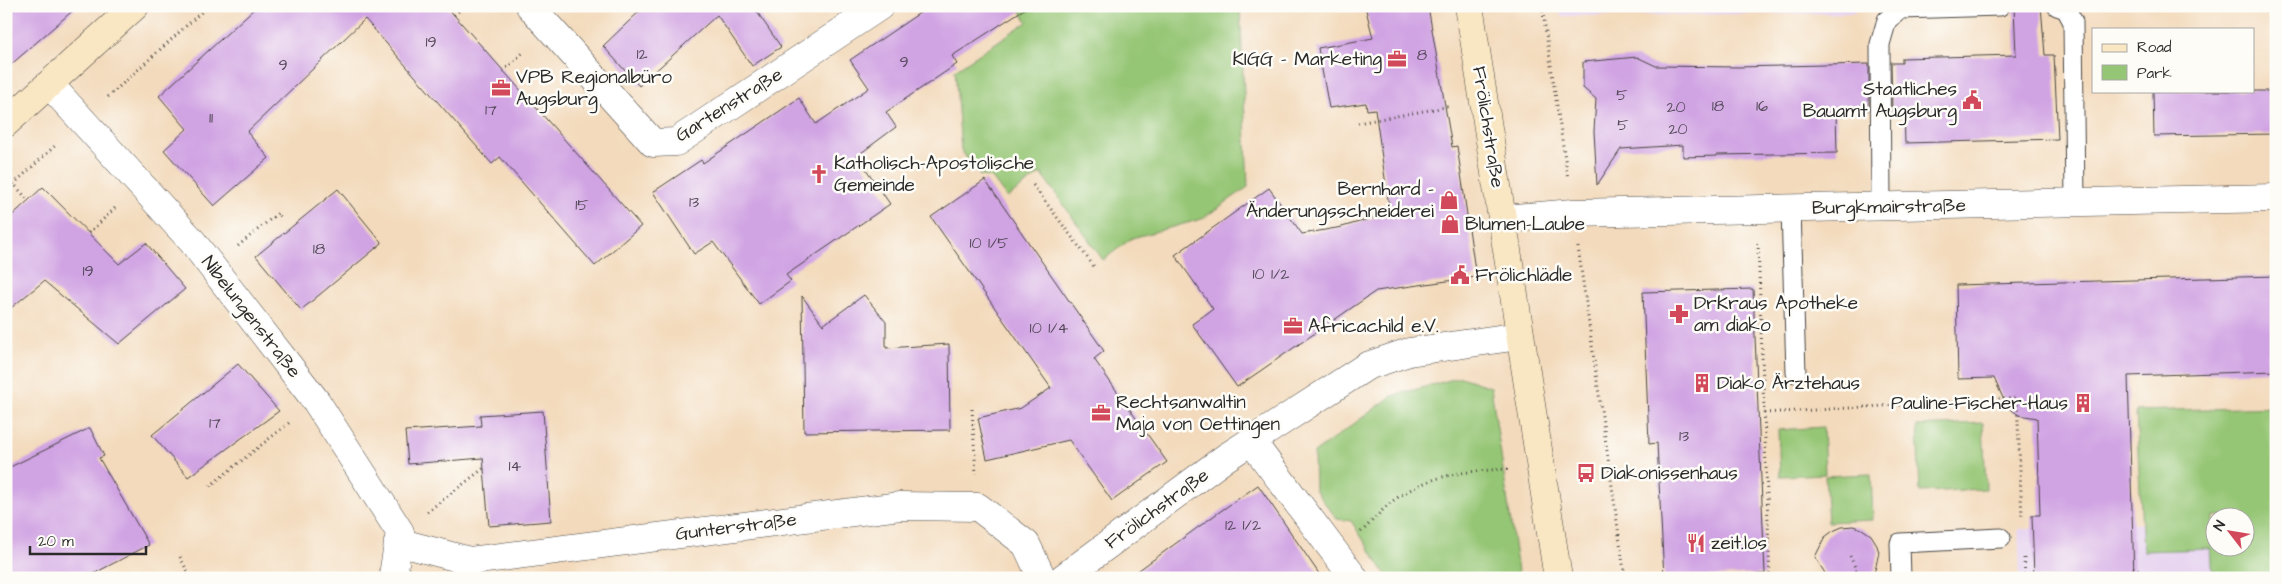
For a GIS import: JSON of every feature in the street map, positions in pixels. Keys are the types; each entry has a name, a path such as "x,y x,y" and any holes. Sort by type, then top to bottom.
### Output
{"street":[{"path":"6,123 135,6"},
{"name":"Gartenstraße","path":"530,6 653,143 676,142 880,6"},
{"name":"Frölichstraße","path":"1469,6 1558,578"},
{"name":"Nibelungenstraße","path":"50,85 192,241 316,401 393,560"},
{"name":"Burgkmairstraße","path":"1503,219 1573,213 1791,210 2276,198"},
{"name":"Frölichstraße","path":"1063,578 1225,458 1367,366 1409,352 1519,336"},
{"path":"1252,442 1354,578"},
{"name":"Gunterstraße","path":"393,560 470,561 900,506 978,507"},
{"path":"978,507 1026,544 1042,578"}],"lane":[{"path":"1881,208 1880,44 1887,20 1901,9 2000,6"},
{"path":"2057,6 2066,9 2073,22 2075,203"},
{"path":"1791,210 1796,372"},
{"path":"1901,578 1900,543 2001,538"}],"path":[{"path":"454,16 464,6"},
{"path":"1542,6 1625,578"},
{"path":"1358,123 1484,100"},
{"path":"6,176 28,200"},
{"path":"1033,185 1095,268"},
{"path":"1756,210 1770,578"},
{"path":"212,267 278,213 282,220"},
{"path":"1764,413 2016,398 2022,520"},
{"path":"210,486 316,401"},
{"path":"972,409 978,507"},
{"path":"393,560 484,468"},
{"path":"1337,554 1394,500 1433,478 1511,468"},
{"path":"2024,548 2025,578"},
{"path":"180,556 190,578"},
{"path":"1850,556 1860,578"},
{"path":"2133,567 2153,578"}],"shaded area":[{"path":"1560,6 1855,6 1855,13 1561,16"},
{"path":"2204,520 2204,556 2254,556 2276,578 2020,578 2018,529"}],"green space":[{"path":"1018,6 1240,6 1248,187 1202,219 1132,238 1103,260 1041,173 1007,198 992,178 979,175 961,150 955,70 1027,22"},
{"path":"1461,377 1491,387 1519,578 1388,578 1351,521 1337,519 1315,490 1314,453 1392,396"},
{"path":"2276,407 2276,578 2213,578 2211,556 2254,556 2254,506 2204,506 2204,549 2143,551 2136,411"},
{"path":"1983,423 1986,489 1920,492 1917,426"},
{"path":"1823,427 1825,474 1780,476 1778,430"},
{"path":"1871,474 1873,520 1828,522 1825,476"}],"building":[{"path":"6,6 78,6 6,69"},
{"path":"257,6 446,6 641,226 595,266 500,157 492,164 365,19 247,132 269,158 214,206 164,150 187,129 159,96"},
{"path":"645,6 753,6 781,47 752,66 717,15 639,86 603,46"},
{"path":"930,6 1029,6 952,56 957,64 886,112 896,127 857,156 890,204 786,275 791,281 759,304 713,242 694,254 653,192 701,160 703,163 799,98 816,124 869,88 850,60"},
{"path":"1365,6 1428,6 1452,147 1457,146 1476,277 1376,291 1237,387 1192,324 1213,309 1175,255 1269,188 1302,234 1342,227 1390,213 1375,109 1367,110 1366,103 1329,108 1318,48 1373,38"},
{"path":"2014,6 2041,6 2045,55 2054,55 2058,139 1905,143 1904,109 1892,110 1891,63 1902,63 1902,58 2016,55"},
{"path":"1637,57 1656,66 1738,67 1869,64 1869,110 1836,111 1837,153 1683,157 1683,145 1621,149 1597,185 1594,131 1596,99 1583,88 1583,62"},
{"path":"2276,91 2276,134 2154,136 2153,92"},
{"path":"985,180 1104,351 1094,359 1167,462 1112,501 1069,440 987,459 978,418 1021,408 1051,388 931,217"},
{"path":"43,187 119,264 146,243 185,289 119,344 44,281 6,312 6,221"},
{"path":"338,189 382,243 301,310 256,256"},
{"name":"Pauline-Fischer-Haus","path":"2276,276 2276,371 2128,376 2134,578 2034,578 2032,515 2040,515 2037,418 2019,415 2007,407 1994,378 1958,379 1956,285"},
{"name":"Diako Ärztehaus","path":"1753,289 1765,574 1664,578 1657,443 1649,444 1643,292"},
{"path":"864,295 886,322 886,348 949,344 950,430 804,432 802,296 823,325"},
{"path":"238,364 279,411 188,477 152,435"},
{"path":"543,411 551,521 489,526 483,458 408,464 405,431 481,426 480,415"},
{"path":"90,428 104,456 99,458 149,545 85,578 6,578 6,469"},
{"path":"1258,485 1322,578 1128,578 1215,515"},
{"path":"1853,526 1871,535 1876,543 1879,552 1875,570 1869,578 1828,578 1815,557 1825,537 1842,527"}],"place":[{"name":"KIGG - Marketing","path":"1397,59"},
{"name":"VPB Regionalbüro Augsburg","path":"501,88"},
{"name":"Staatliches Bauamt Augsburg","path":"1972,100"},
{"name":"Katholisch-Apostolische Gemeinde","path":"819,174"},
{"name":"Bernhard - Änderungsschneiderei","path":"1449,200"},
{"name":"Blumen-Laube","path":"1450,224"},
{"name":"Frölichlädle","path":"1460,275"},
{"name":"DrKraus Apotheke am diako","path":"1679,314"},
{"name":"Africachild e.V.","path":"1293,326"},
{"name":"Diako Ärztehaus","path":"1702,383"},
{"name":"Pauline-Fischer-Haus","path":"2083,403"},
{"name":"Rechtsanwaltin Maja von Oettingen","path":"1101,413"},
{"name":"Diakonissenhaus","path":"1586,473"},
{"name":"zeit.los","path":"1696,543"}]}
